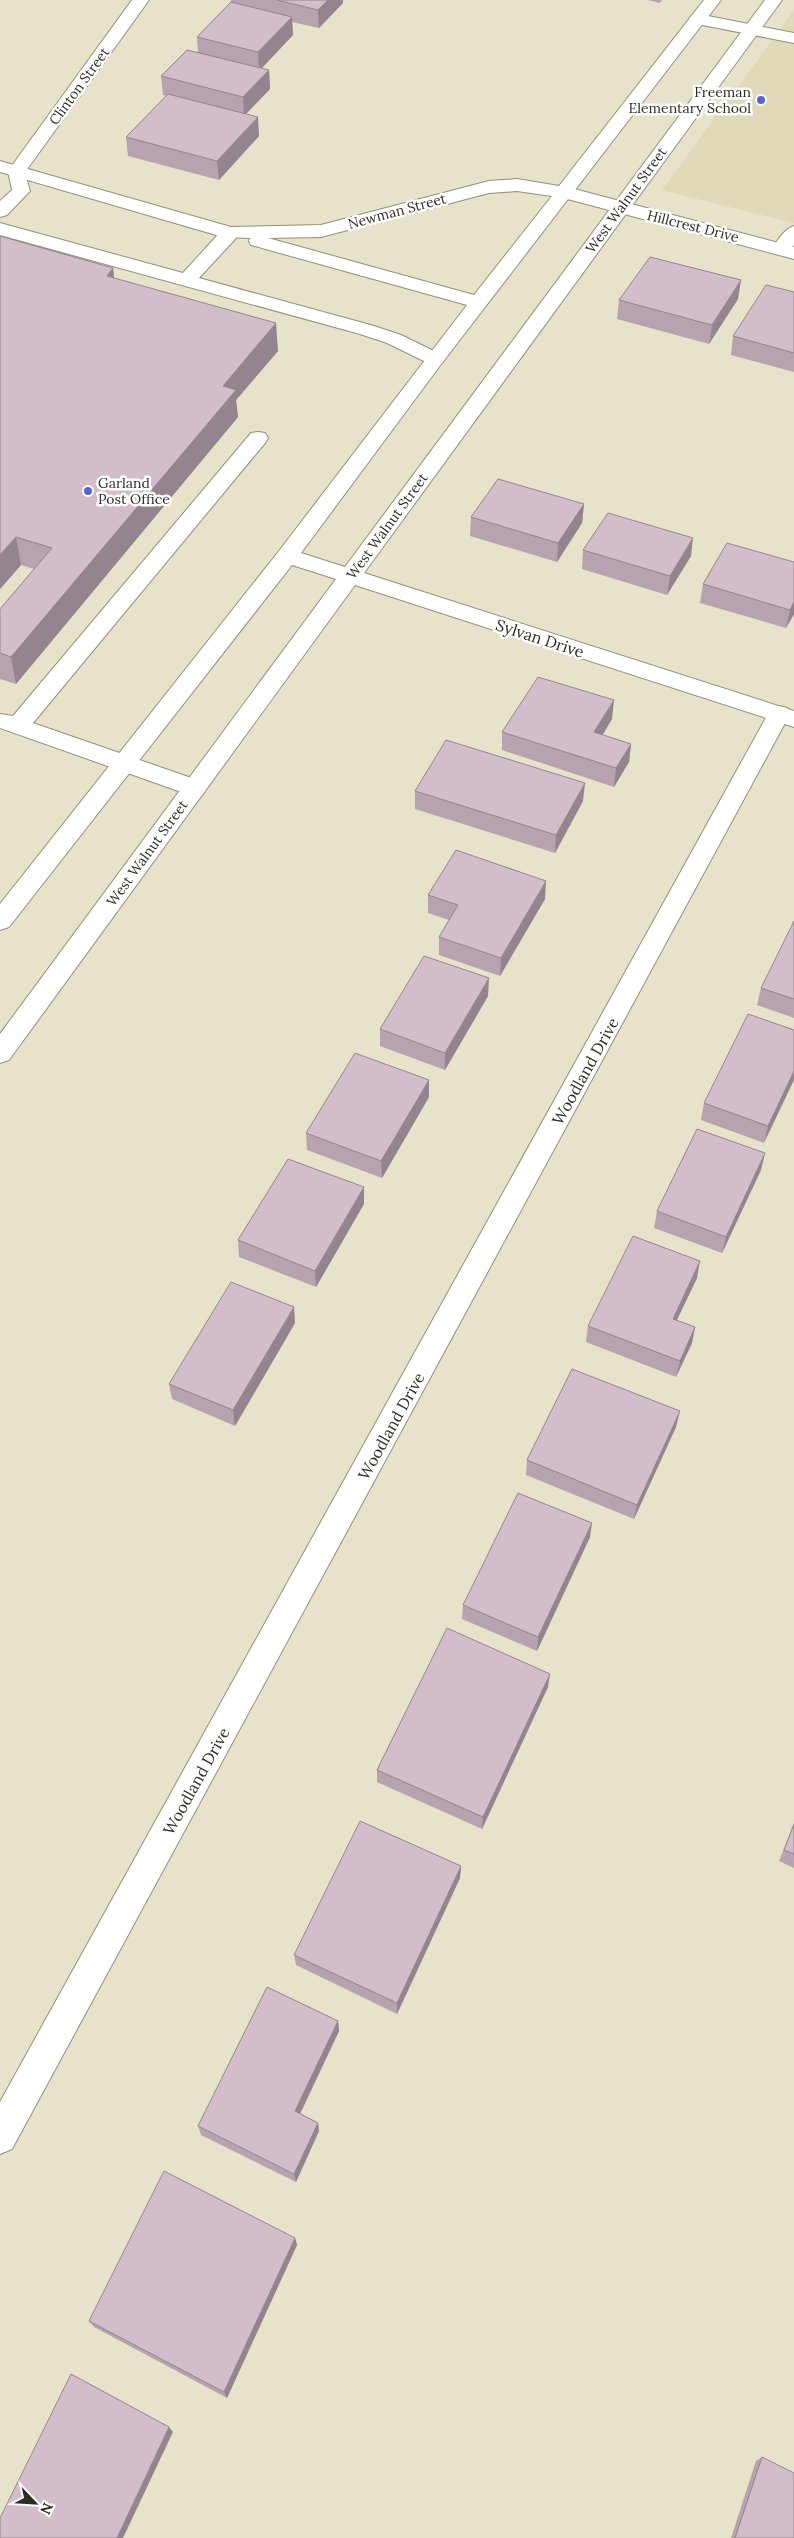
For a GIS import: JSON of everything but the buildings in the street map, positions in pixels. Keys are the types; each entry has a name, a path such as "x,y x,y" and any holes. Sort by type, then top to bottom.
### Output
{"main road":[{"name":"Clinton Street","path":"9,168 141,0"},
{"path":"0,921 287,556 435,359 713,0"},
{"name":"West Walnut Street","path":"0,1053 774,0"},
{"path":"698,19 794,38"},
{"path":"0,211 21,191 9,168"},
{"name":"Newman Street","path":"9,168 230,233 480,303"},
{"name":"Newman Street","path":"230,233 321,231 488,187 517,185 563,192"},
{"name":"Hillcrest Drive","path":"563,192 788,251"},
{"path":"0,228 367,330 394,339 435,359"},
{"path":"788,251 794,232"},
{"path":"186,281 230,233"},
{"path":"195,788 9,723 258,438"},
{"name":"Sylvan Drive","path":"287,556 786,717"},
{"name":"Woodland Drive","path":"0,2137 786,717"}],"shaded area":[{"name":"Freeman Elementary School","path":"794,10 794,223 662,190"}],"place":[{"name":"Freeman Elementary School","path":"761,100"},
{"name":"Garland Post Office","path":"88,491"}]}
